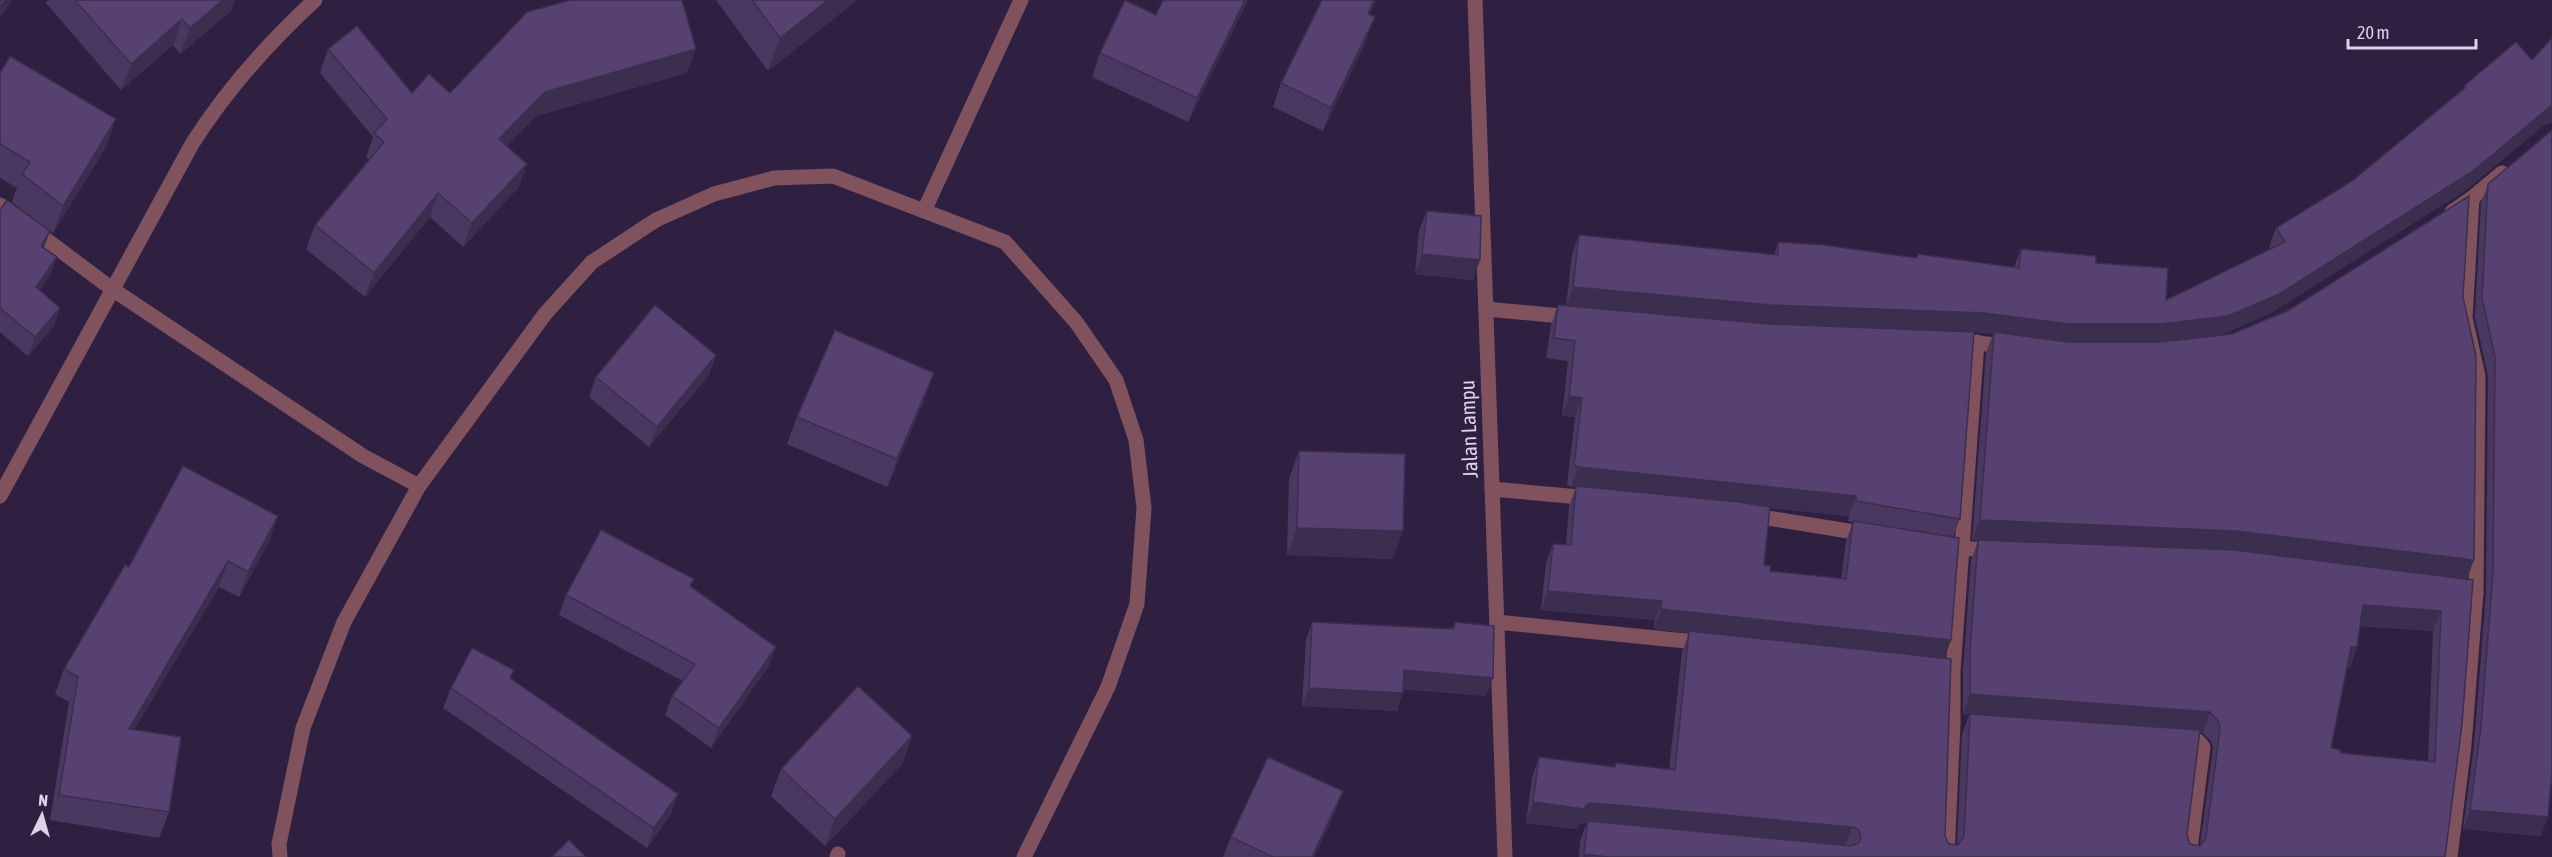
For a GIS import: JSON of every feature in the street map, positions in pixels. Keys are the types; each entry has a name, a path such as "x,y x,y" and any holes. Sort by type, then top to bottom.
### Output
{"street":[{"path":"0,496 192,144 215,107 275,37 315,0"},
{"path":"924,211 1021,0"},
{"name":"Jalan Lampu","path":"1475,0 1505,857"},
{"path":"2436,222 2472,198 2516,162"},
{"path":"280,857 279,844 303,728 344,622 419,486 545,314 592,262 656,220 714,194 774,178 833,176 1005,242 1077,322 1116,380 1136,440 1144,508 1137,603 1108,687 1023,857"},
{"path":"2450,857 2464,745 2476,592 2478,376 2465,318 2472,198"},
{"path":"0,205 112,289 363,456 419,486"},
{"path":"1486,309 1589,319"},
{"path":"1941,341 2019,347"},
{"path":"1947,857 1959,724 1947,670 1963,550 1977,342"},
{"path":"1492,489 1607,500"},
{"path":"1732,512 1882,537"},
{"path":"1928,544 1963,550 2009,552"},
{"path":"2441,588 2476,592"},
{"path":"1497,622 1717,645"},
{"path":"2167,739 2198,741 2204,747 2189,857"}],"building":[{"path":"75,0 223,0 190,28 182,19 131,64"},
{"path":"571,0 682,0 696,49 545,92 499,139 527,164 472,223 438,193 374,273 315,225 384,142 374,133 387,119 328,49 357,26 412,93 429,74 450,93 527,12"},
{"path":"752,0 828,0 780,38"},
{"path":"1125,0 1156,15 1163,0 1245,0 1197,98 1100,53"},
{"path":"1322,0 1374,0 1368,14 1375,17 1331,108 1281,83"},
{"path":"2552,38 2552,105 2473,171 2279,294 2228,316 2160,324 2069,324 1984,313 1770,305 1573,287 1579,235 1778,255 1778,242 1824,245 1917,258 1918,254 2019,268 2021,249 2096,256 2096,263 2168,268 2166,300 2285,242 2276,228 2352,181 2466,87 2465,85 2516,42 2532,60"},
{"path":"10,56 116,119 63,206 22,174 30,162 0,144 0,73"},
{"path":"2552,130 2552,773 2548,817 2470,810 2481,727 2493,573 2495,357 2482,298 2488,184"},
{"path":"2469,196 2463,297 2476,356 2474,560 2236,531 1980,520 1994,332 2068,342 2161,342 2232,334 2289,310"},
{"path":"7,200 50,231 41,246 57,257 36,287 60,308 35,337 0,308 0,210"},
{"path":"1427,211 1481,216 1480,260 1422,254"},
{"path":"655,305 716,355 657,427 596,377"},
{"path":"1558,305 1769,324 1974,332 1960,519 1856,501 1856,496 1574,465 1582,398 1569,396 1575,341 1554,338"},
{"path":"835,330 934,373 897,459 797,417"},
{"path":"1299,451 1405,454 1403,531 1297,528"},
{"path":"183,466 278,516 248,572 228,561 129,729 181,737 169,812 59,795 78,677 64,669 125,565 129,567"},
{"path":"1576,486 1770,507 1764,565 1771,566 1770,571 1846,579 1853,521 1959,538 1951,640 1661,609 1662,601 1548,591 1553,544 1571,545"},
{"path":"601,530 694,579 690,586 776,647 719,728 672,696 695,664 566,595"},
{"path":"1978,540 2234,550 2473,580 2462,724 2445,857 1608,857 1584,854 1588,821 1851,846 1859,843 1861,837 1858,829 1852,827 1593,803 1588,804 1584,809 1533,802 1539,757 1615,767 1616,763 1675,770 1689,631 1951,659 1945,836 1949,844 1958,845 1964,837 1970,714 2200,730 2187,835 2190,844 2200,846 2206,838 2220,728 2218,721 2210,712 1970,694 1970,651","holes":["2363,605 2441,611 2435,762 2341,753 2341,750 2331,748 2351,647 2357,647"]},
{"path":"1312,622 1454,629 1455,622 1494,626 1493,678 1404,670 1403,693 1309,688"},
{"path":"472,648 514,670 510,678 678,794 654,828 451,688"},
{"path":"858,686 912,736 835,819 781,769"},
{"path":"1268,757 1343,791 1312,857 1273,857 1231,837"},
{"path":"569,840 586,857 552,857"}]}
